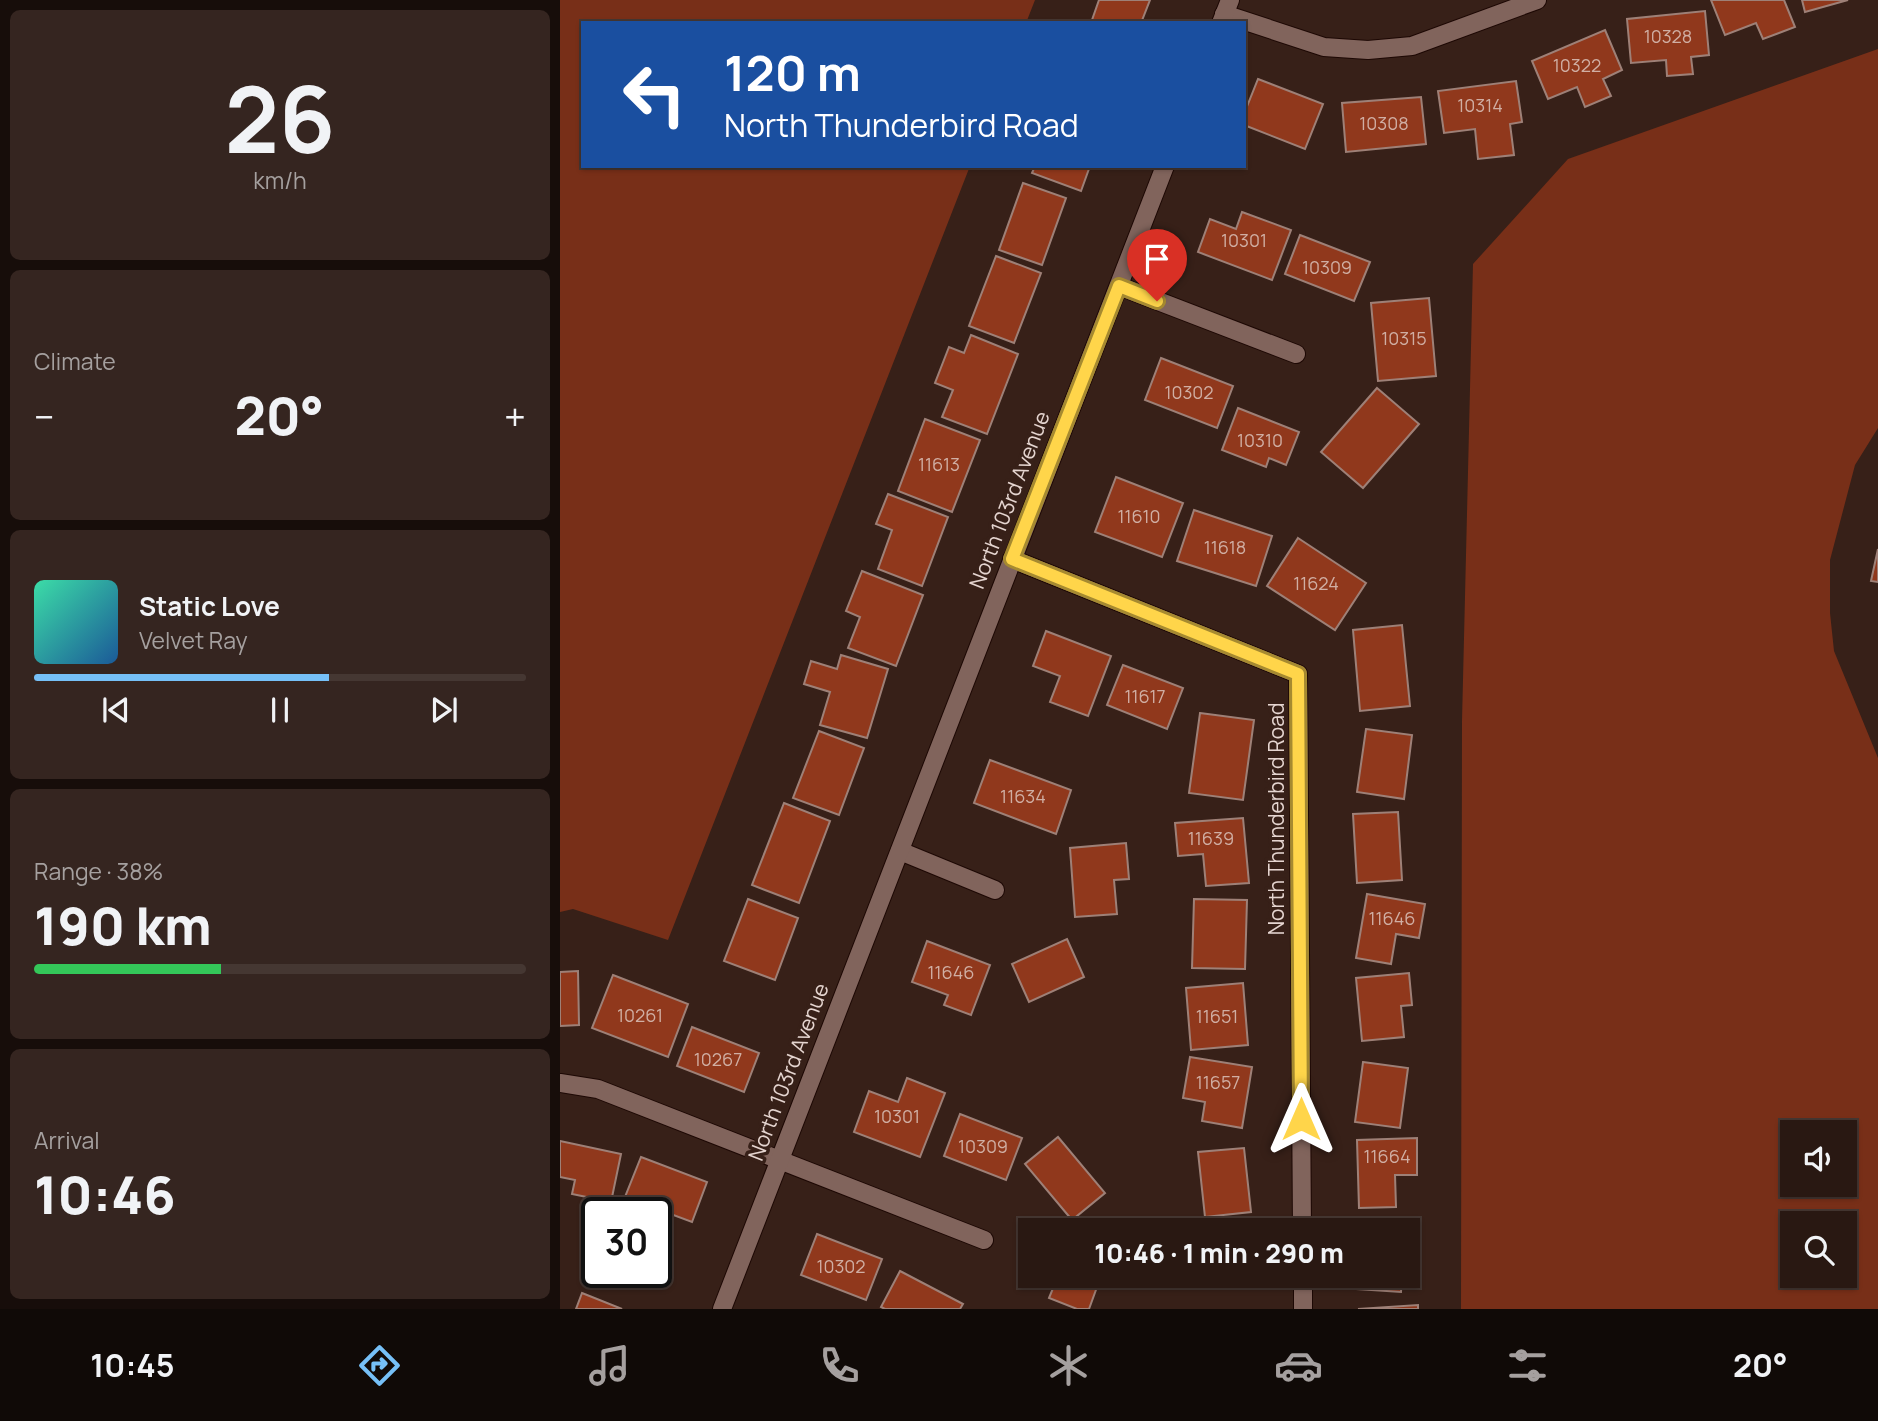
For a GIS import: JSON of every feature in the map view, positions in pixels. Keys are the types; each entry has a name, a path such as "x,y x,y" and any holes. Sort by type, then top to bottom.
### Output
{"street":[{"path":"1225,12 1324,47 1368,50 1412,46 1537,0"},
{"name":"North 103rd Avenue","path":"722,1309 1164,168"},
{"path":"1119,286 1296,354"},
{"name":"North Thunderbird Road","path":"1012,559 1298,674 1302,1218"},
{"path":"900,851 995,890"},
{"path":"560,1083 598,1089 984,1240"},
{"path":"1303,1288 1303,1309"}],"shaded area":[{"path":"560,0 1035,0 1027,21 581,21 581,168 969,168 668,940 573,909 560,912"},
{"path":"1878,49 1878,428 1855,465 1830,560 1830,613 1834,651 1878,758 1878,1309 1461,1309 1462,721 1473,264 1568,159"}],"building":[{"path":"1099,0 1150,0 1142,21 1092,20"},
{"path":"1711,0 1784,0 1795,27 1763,39 1756,23 1725,35"},
{"path":"1802,0 1848,0 1805,12"},
{"path":"1705,11 1709,55 1691,57 1693,74 1667,76 1666,60 1631,63 1627,19"},
{"path":"1605,30 1622,70 1603,79 1611,96 1585,107 1577,87 1548,99 1532,61"},
{"path":"1258,79 1323,104 1305,149 1246,126 1246,109"},
{"path":"1516,81 1522,122 1510,124 1514,155 1478,159 1475,129 1444,133 1438,91"},
{"path":"1421,97 1426,144 1346,152 1342,103"},
{"path":"1034,168 1089,168 1081,191 1032,173"},
{"path":"1023,183 1066,198 1042,265 999,250"},
{"path":"1242,212 1291,230 1272,280 1198,252 1210,219 1236,229"},
{"path":"1300,235 1370,262 1354,301 1285,274"},
{"path":"996,256 1041,273 1014,343 969,326"},
{"path":"1429,298 1436,376 1378,381 1371,303"},
{"path":"971,335 1018,354 987,434 942,417 953,390 935,383 949,347 964,353"},
{"path":"1161,358 1233,386 1217,428 1145,400"},
{"path":"1377,388 1419,424 1363,488 1321,452"},
{"path":"1238,408 1299,432 1286,465 1269,458 1266,467 1222,450"},
{"path":"925,419 980,440 952,512 898,491"},
{"path":"1116,477 1183,503 1162,557 1095,532"},
{"path":"888,494 948,517 922,586 878,569 892,530 876,524"},
{"path":"1194,510 1272,536 1256,586 1177,561"},
{"path":"1298,538 1366,583 1335,630 1267,586"},
{"path":"1878,549 1878,582 1871,581"},
{"path":"862,571 923,595 896,666 848,648 860,617 846,611"},
{"path":"1402,625 1410,706 1360,711 1353,630"},
{"path":"1046,631 1111,656 1088,716 1050,702 1060,676 1033,666"},
{"path":"841,655 888,669 867,738 820,725 830,692 804,684 811,661 837,669"},
{"path":"1123,665 1183,688 1167,729 1107,705"},
{"path":"1200,713 1254,720 1243,800 1189,793"},
{"path":"1366,729 1412,735 1404,799 1357,792"},
{"path":"819,731 864,748 839,815 793,798"},
{"path":"990,760 1071,790 1056,834 974,803"},
{"path":"784,803 830,821 799,903 752,885"},
{"path":"1398,812 1402,880 1357,883 1353,814"},
{"path":"1243,818 1249,883 1206,886 1203,854 1178,856 1175,823"},
{"path":"1126,843 1129,879 1114,880 1117,914 1075,917 1070,848"},
{"path":"1367,894 1425,904 1419,938 1396,934 1391,964 1356,958"},
{"path":"748,899 798,918 775,980 724,961"},
{"path":"1194,899 1247,900 1245,969 1192,968"},
{"path":"1067,939 1084,977 1029,1002 1012,964"},
{"path":"927,941 990,965 971,1015 944,1005 948,995 912,982"},
{"path":"578,971 579,1025 560,1026 560,972"},
{"path":"1409,973 1412,1005 1401,1006 1404,1037 1362,1041 1356,978"},
{"path":"613,975 688,1004 668,1057 592,1028"},
{"path":"1243,983 1248,1045 1191,1050 1186,988"},
{"path":"692,1027 759,1053 744,1092 677,1066"},
{"path":"1190,1057 1252,1067 1242,1128 1202,1121 1205,1102 1183,1098"},
{"path":"1363,1062 1408,1068 1400,1128 1355,1122"},
{"path":"907,1078 945,1093 920,1157 854,1132 869,1091 898,1102"},
{"path":"960,1114 1022,1138 1006,1180 944,1156"},
{"path":"1058,1137 1105,1193 1074,1218 1070,1218 1025,1164"},
{"path":"1417,1138 1417,1175 1395,1175 1396,1207 1359,1208 1357,1140"},
{"path":"560,1141 621,1154 612,1197 572,1194 575,1180 560,1177"},
{"path":"1244,1148 1251,1212 1205,1217 1198,1152"},
{"path":"641,1157 707,1182 692,1222 672,1215 672,1197 625,1197"},
{"path":"817,1234 882,1259 866,1300 801,1275"},
{"path":"900,1271 963,1304 960,1309 881,1307"},
{"path":"1053,1288 1097,1288 1089,1309 1077,1309 1049,1298"},
{"path":"1357,1288 1401,1288 1401,1292"},
{"path":"582,1293 622,1309 576,1309"},
{"path":"1418,1305 1418,1309 1358,1309"}],"route":[{"path":"1157,301 1119,286 1012,559 1298,674 1301,1119"}]}
